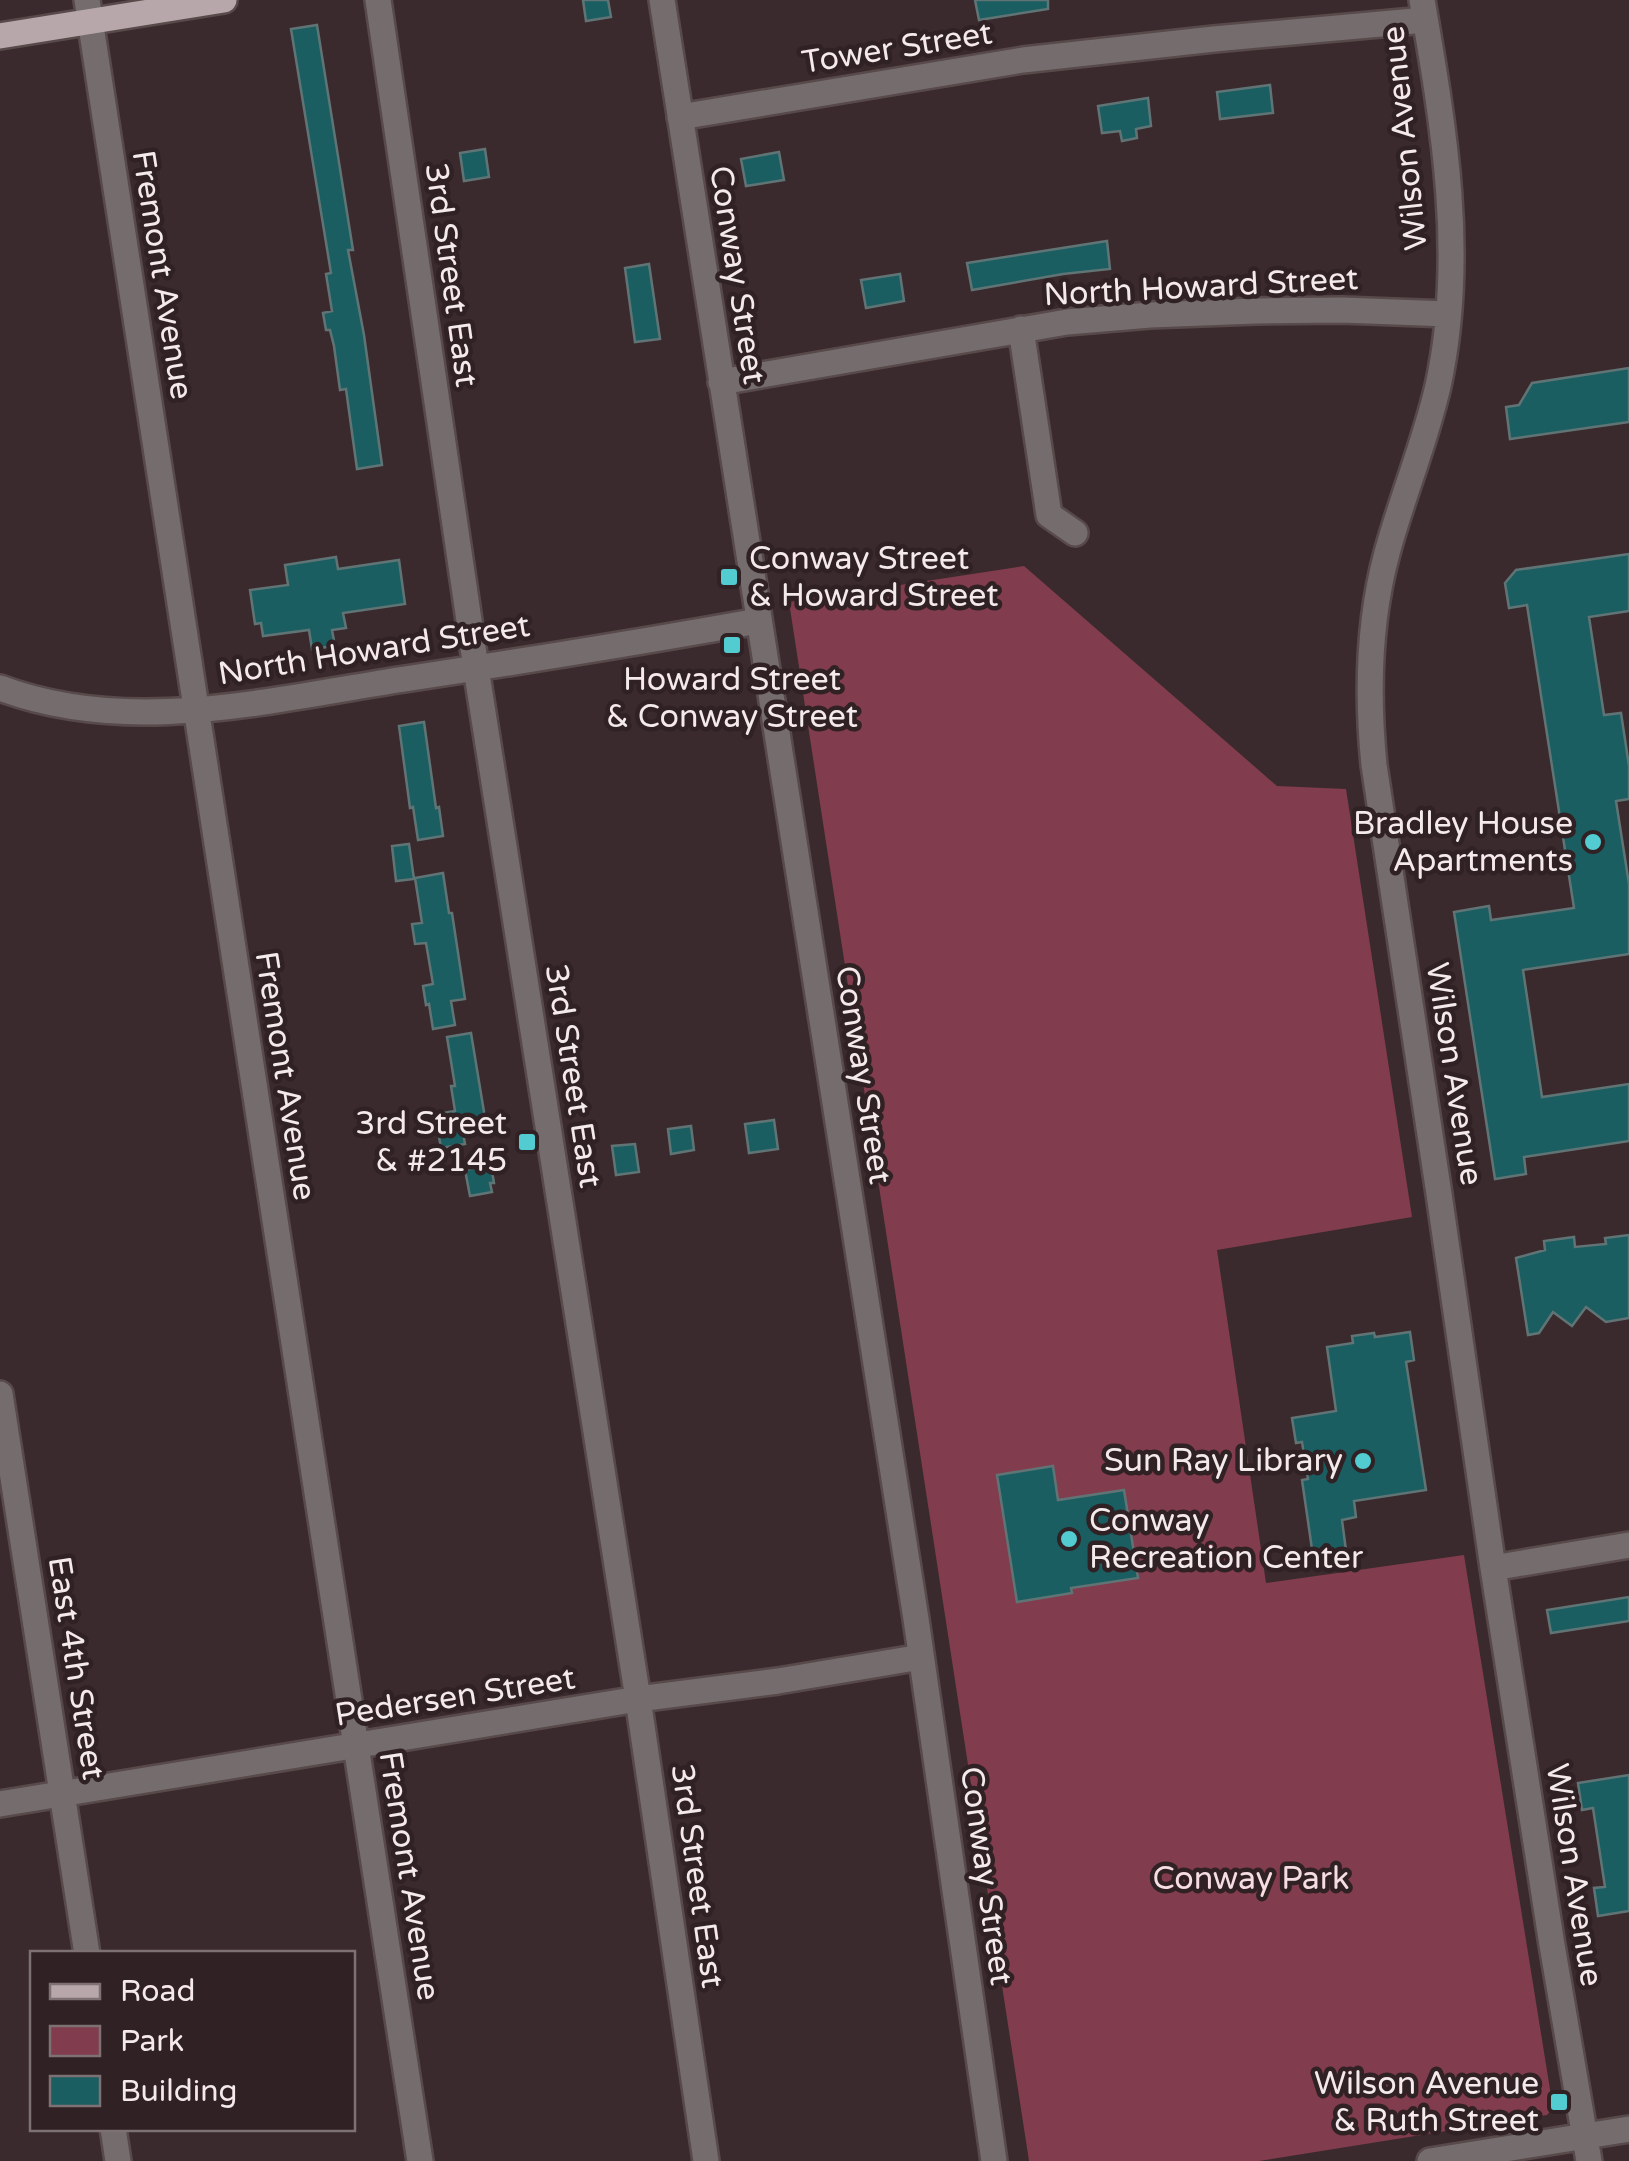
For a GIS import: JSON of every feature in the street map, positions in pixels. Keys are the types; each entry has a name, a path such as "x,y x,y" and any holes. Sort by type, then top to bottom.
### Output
{"main road":[{"path":"0,36 89,11 224,0"}],"street":[{"name":"3rd Street East","path":"378,0 476,668 638,1699 706,2161"},
{"name":"Conway Street","path":"662,0 922,1657 994,2161"},
{"name":"Tower Street","path":"680,118 1023,60 1424,10"},
{"name":"Wilson Avenue","path":"1424,10 1450,200 1448,314 1438,384 1383,568 1374,616 1370,723 1492,1568 1587,2148"},
{"name":"Fremont Avenue","path":"89,11 420,2161"},
{"name":"North Howard Street","path":"722,382 1067,322 1256,311 1448,314"},
{"path":"1021,329 1050,515 1074,532"},
{"name":"North Howard Street","path":"0,688 60,705 102,710 197,710 758,621"},
{"name":"East 4th Street","path":"0,1394 87,1951"},
{"path":"1492,1568 1629,1545"},
{"name":"Pedersen Street","path":"0,1804 638,1699 922,1657"},
{"path":"1430,2161 1587,2148 1629,2130"},
{"path":"113,2131 118,2161"}],"green space":[{"name":"Conway Park","path":"1024,566 1277,786 1346,789 1412,1217 1217,1250 1266,1583 1464,1555 1553,2108 1547,2115 1259,2161 1029,2161 789,602"}],"building":[{"path":"583,0 608,0 611,17 586,21"},
{"path":"975,0 1048,0 1048,9 979,20"},
{"path":"317,25 382,465 357,469 346,389 340,390 334,346 323,313 332,311 326,274 331,273 291,29"},
{"path":"1270,85 1273,113 1220,119 1217,92"},
{"path":"1148,98 1151,126 1136,129 1137,138 1122,141 1120,131 1102,133 1098,106"},
{"path":"485,149 489,177 464,181 460,153"},
{"path":"779,152 784,180 746,186 741,159"},
{"path":"1107,241 1110,269 972,290 967,263"},
{"path":"649,264 660,339 635,342 625,268"},
{"path":"900,274 904,301 866,308 861,280"},
{"path":"1629,368 1629,422 1510,439 1506,407 1519,405 1532,383"},
{"name":"Bradley House Apartments","path":"1629,554 1629,611 1589,617 1604,715 1621,713 1629,766 1629,799 1616,801 1629,884 1629,954 1523,970 1542,1097 1629,1084 1629,1141 1524,1157 1526,1174 1495,1179 1454,912 1489,906 1491,920 1574,908 1527,605 1509,608 1505,583 1516,570"},
{"path":"336,557 338,569 399,560 405,604 343,613 346,628 332,630 335,646 312,649 309,630 263,636 261,623 255,624 250,590 288,585 285,565"},
{"path":"424,722 443,836 418,840 399,726"},
{"path":"409,844 414,879 396,881 392,846"},
{"path":"443,873 465,999 451,1001 455,1025 433,1029 423,986 433,984 426,943 415,944 412,924 422,923 415,878"},
{"path":"471,1033 485,1118 461,1122 465,1144 441,1148 438,1131 445,1129 443,1113 455,1111 447,1037"},
{"path":"774,1120 778,1149 749,1153 745,1124"},
{"path":"691,1126 694,1150 671,1154 668,1129"},
{"path":"635,1144 639,1172 616,1175 612,1146"},
{"path":"491,1165 492,1192 470,1196 465,1170"},
{"path":"1629,1235 1629,1318 1606,1322 1586,1307 1572,1326 1553,1312 1539,1333 1528,1335 1516,1258 1545,1250 1544,1241 1574,1237 1575,1247 1606,1244 1605,1238"},
{"name":"Sun Ray Library","path":"1410,1332 1414,1360 1406,1362 1426,1490 1354,1501 1356,1517 1342,1520 1347,1558 1314,1563 1302,1480 1308,1479 1302,1442 1296,1443 1292,1418 1336,1411 1327,1347 1353,1343 1352,1336"},
{"name":"Conway Recreation Center","path":"1053,1466 1058,1500 1124,1490 1138,1578 1071,1588 1072,1593 1017,1602 997,1475"},
{"path":"1629,1597 1629,1621 1551,1633 1547,1610"},
{"path":"1629,1775 1629,1911 1598,1916 1594,1888 1605,1887 1593,1808 1582,1810 1578,1783"}],"place":[{"name":"Conway Street & Howard Street","path":"729,577"},
{"name":"Howard Street & Conway Street","path":"732,645"},
{"name":"Bradley House Apartments","path":"1593,842"},
{"name":"3rd Street & #2145","path":"527,1142"},
{"name":"Sun Ray Library","path":"1363,1461"},
{"name":"Conway Recreation Center","path":"1069,1539"},
{"name":"Wilson Avenue & Ruth Street","path":"1559,2102"}]}
